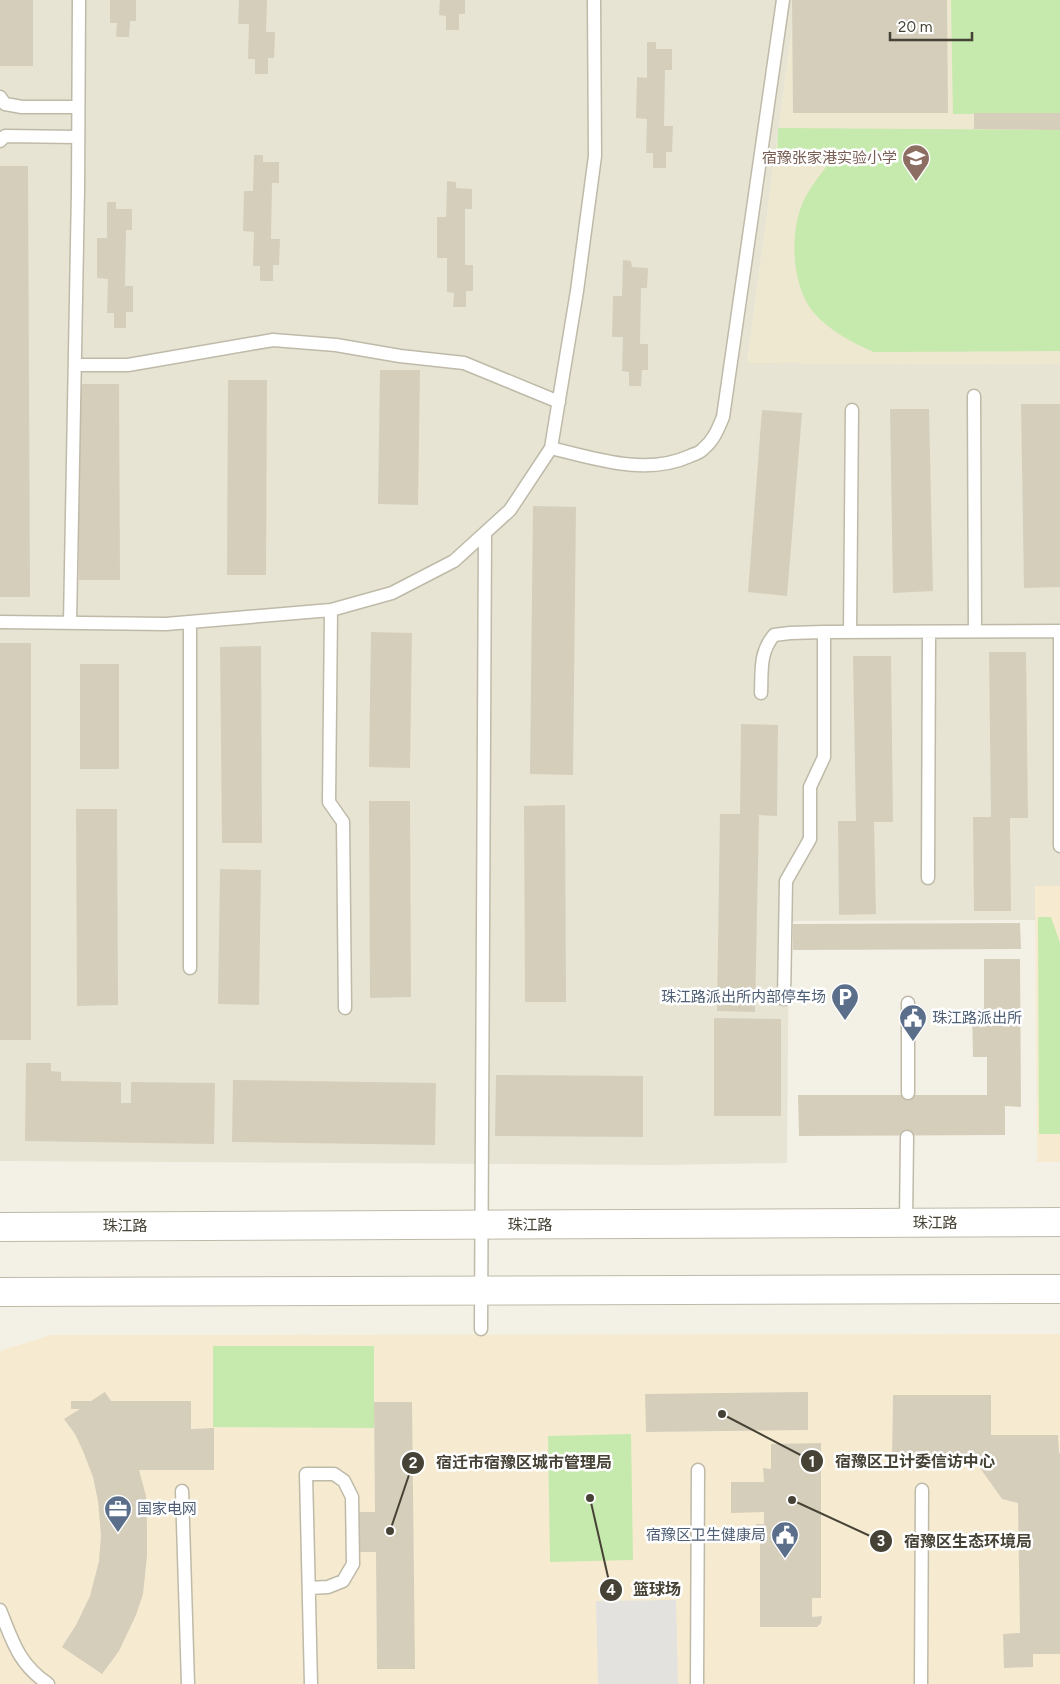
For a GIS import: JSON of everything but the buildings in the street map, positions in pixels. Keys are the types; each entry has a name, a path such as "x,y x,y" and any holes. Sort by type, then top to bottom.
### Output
{"street":[{"name":"珠江路","path":"0,1227 1060,1222"},
{"path":"999,1289 1060,1301"},
{"path":"0,1292 1060,1289"}],"lane":[{"path":"70,623 79,0"},
{"path":"0,622 166,624 332,610 392,593 454,561 510,510 551,448 559,402 577,290 594,156 594,0"},
{"path":"551,448 585,457 640,467 676,463 702,451 714,439 723,417 783,0"},
{"path":"0,96 5,104 22,107 78,107"},
{"path":"0,141 5,136 78,137"},
{"path":"74,366 128,365 272,340 336,345 400,356 464,363 559,402"},
{"path":"974,396 975,632"},
{"path":"850,632 852,410"},
{"path":"481,1329 485,533"},
{"path":"332,610 329,802 343,822 345,1008"},
{"path":"190,622 190,968"},
{"path":"761,693 763,657 766,644 774,635 824,632 1060,631 1060,846"},
{"path":"784,999 786,881 810,839 810,787 824,757 824,632"},
{"path":"928,878 929,632"},
{"path":"908,1003 908,1093"},
{"path":"906,1223 907,1138"},
{"path":"697,1684 698,1470"},
{"path":"309,1588 328,1587 342,1581 353,1564 352,1497 344,1481 334,1474 306,1474 310,1684"},
{"path":"921,1684 922,1490"},
{"path":"182,1491 188,1684"},
{"path":"0,1610 17,1652 34,1674 48,1684"}],"shaded area":[{"path":"0,0 796,0 747,363 1060,364 1060,886 1035,886 1036,920 789,921 787,1163 662,1165 0,1161"},
{"name":"宿豫张家港实验小学","path":"796,0 1060,0 1060,364 747,363"},
{"path":"1035,886 1060,886 1060,1162 1037,1162"},
{"path":"1060,1334 1060,1684 0,1684 0,1353 2,1350 51,1335"},
{"path":"676,1600 678,1684 598,1684 596,1601"}],"green space":[{"path":"951,0 1060,0 1060,113 953,114"},
{"path":"778,128 1060,130 1060,351 874,352 834,331 814,313 806,302 797,274 795,258 796,227 799,213 813,185 830,162 777,162"},
{"path":"1038,917 1051,917 1060,943 1060,1134 1039,1134"},
{"path":"213,1346 374,1346 374,1428 213,1427"},
{"path":"631,1434 633,1560 550,1562 548,1436"}],"place":[{"name":"宿豫张家港实验小学","path":"916,182"},
{"name":"珠江路派出所内部停车场","path":"845,1021"},
{"name":"珠江路派出所","path":"913,1042"},
{"name":"宿豫区卫计委信访中心","path":"722,1414"},
{"name":"篮球场","path":"590,1498"},
{"name":"宿豫区生态环境局","path":"792,1500"},
{"name":"宿迁市宿豫区城市管理局","path":"390,1531"},
{"name":"国家电网","path":"118,1533"},
{"name":"宿豫区卫生健康局","path":"785,1559"}]}
